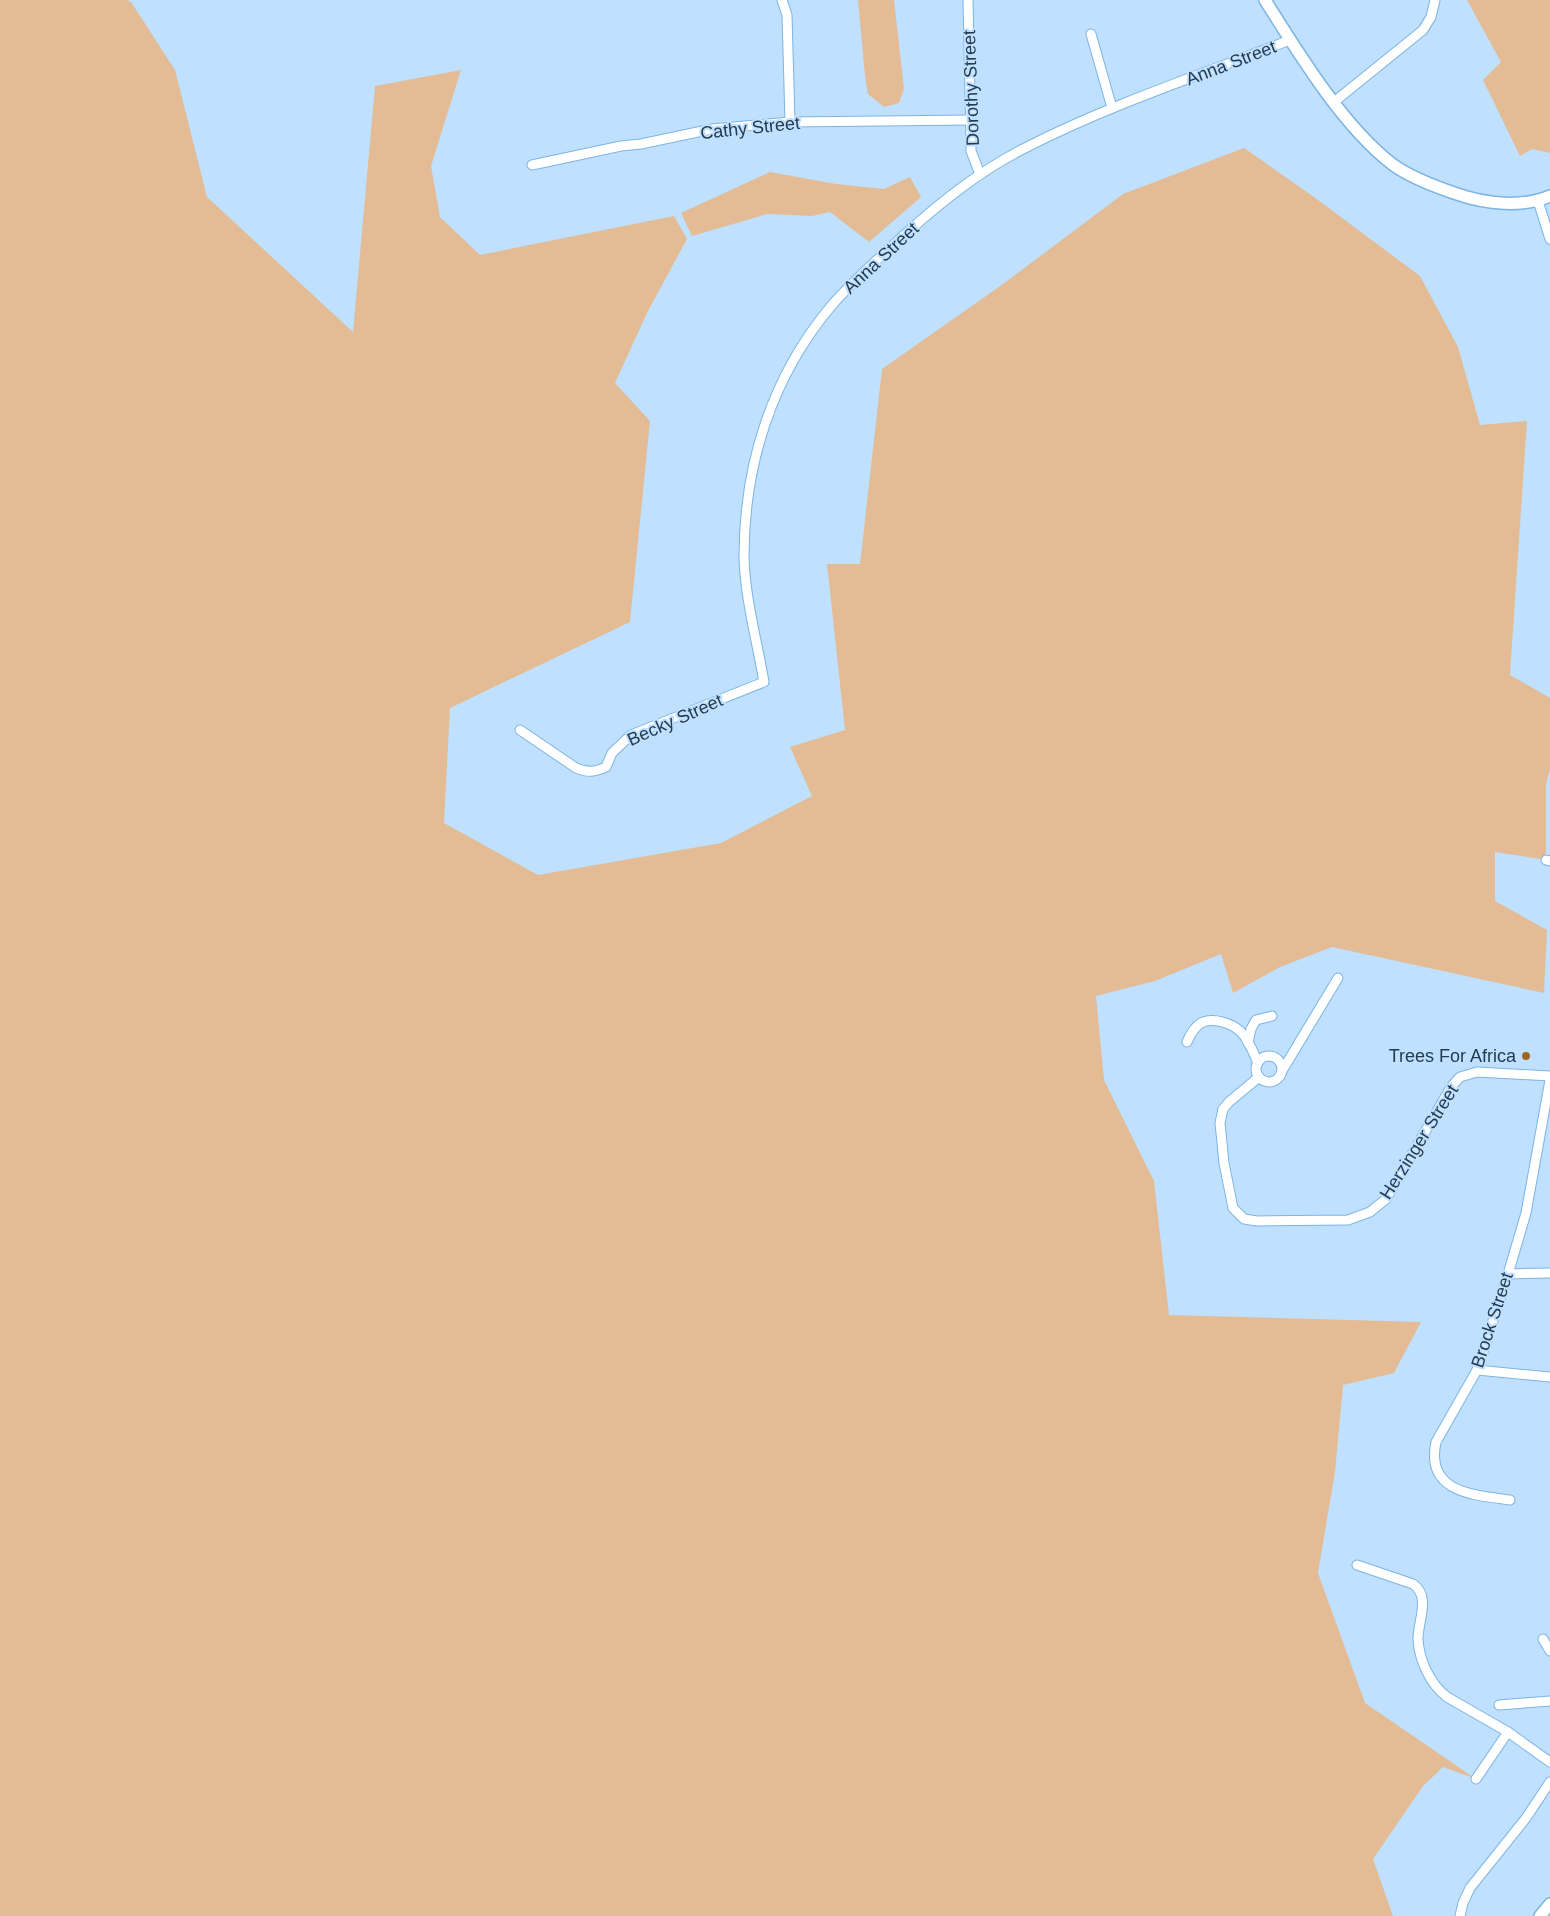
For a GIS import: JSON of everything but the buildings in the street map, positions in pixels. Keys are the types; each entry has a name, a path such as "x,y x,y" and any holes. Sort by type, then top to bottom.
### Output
{"street":[{"path":"782,0 787,15 790,122"},
{"name":"Dorothy Street","path":"968,0 971,151 980,174"},
{"path":"1265,0 1290,40 1334,102 1363,139 1394,165 1435,187 1478,201 1538,201 1550,196"},
{"path":"1334,102 1423,30 1431,17 1435,0"},
{"path":"1090,34 1112,108"},
{"name":"Anna Street","path":"764,682 747,588 744,559 745,527 754,458 765,422 786,372 807,339 832,306 859,276 929,213 980,174 1028,146 1112,108 1290,40"},
{"name":"Cathy Street","path":"532,165 712,129 790,122 970,120"},
{"path":"1538,201 1550,239"},
{"name":"Becky Street","path":"520,730 576,768 595,772 606,767 612,754 630,735 764,682"},
{"path":"1282,1071 1280,1062 1273,1057 1264,1057 1258,1063 1256,1070 1259,1077 1264,1081 1276,1081 1280,1077 1338,978"},
{"path":"1248,1043 1251,1029 1256,1020 1272,1016"},
{"path":"1187,1042 1193,1029 1200,1023 1217,1021 1231,1025 1241,1032 1258,1063"},
{"name":"Herzinger Street","path":"1259,1077 1228,1102 1220,1123 1224,1163 1233,1208 1244,1219 1257,1221 1348,1220 1370,1212 1386,1199 1451,1087 1460,1077 1484,1072 1550,1078"},
{"name":"Brock Street","path":"1510,1500 1460,1492 1445,1481 1435,1466 1433,1455 1436,1442 1477,1370 1508,1274 1526,1212 1550,1078"},
{"path":"1508,1274 1550,1274"},
{"path":"1477,1370 1550,1377"},
{"path":"1356,1564 1413,1584 1420,1590 1422,1598 1418,1639 1422,1661 1439,1690 1508,1732 1550,1762"},
{"path":"1543,1639 1550,1651"},
{"path":"1499,1705 1550,1701"},
{"path":"1476,1779 1508,1732"},
{"path":"1460,1916 1463,1903 1470,1888 1526,1818 1550,1782"},
{"path":"1541,1916 1550,1904"}],"shaded area":[{"path":"0,0 127,0 131,2 175,70 207,197 353,332 375,86 461,70 431,166 440,217 480,255 674,216 687,239 648,311 615,383 650,421 630,622 450,708 444,823 538,875 721,843 812,796 790,747 845,730 827,564 860,564 882,369 1003,284 1123,194 1244,148 1314,197 1420,276 1458,347 1480,425 1527,421 1510,675 1550,698 1550,768 1546,785 1546,860 1495,852 1495,901 1547,930 1544,993 1332,947 1280,967 1233,993 1221,954 1155,981 1096,996 1104,1080 1154,1181 1169,1315 1421,1322 1394,1373 1343,1385 1335,1472 1318,1573 1365,1703 1476,1779 1443,1767 1423,1786 1373,1859 1393,1916 0,1916"},
{"path":"858,0 894,0 904,89 899,103 884,107 868,94"},
{"path":"1467,0 1550,0 1550,153 1532,149 1520,156 1483,80 1501,62"},
{"path":"770,172 836,184 884,189 910,177 921,197 869,242 830,212 812,216 767,214 692,236 681,213"}],"place":[{"name":"Trees For Africa","path":"1526,1056"}]}
